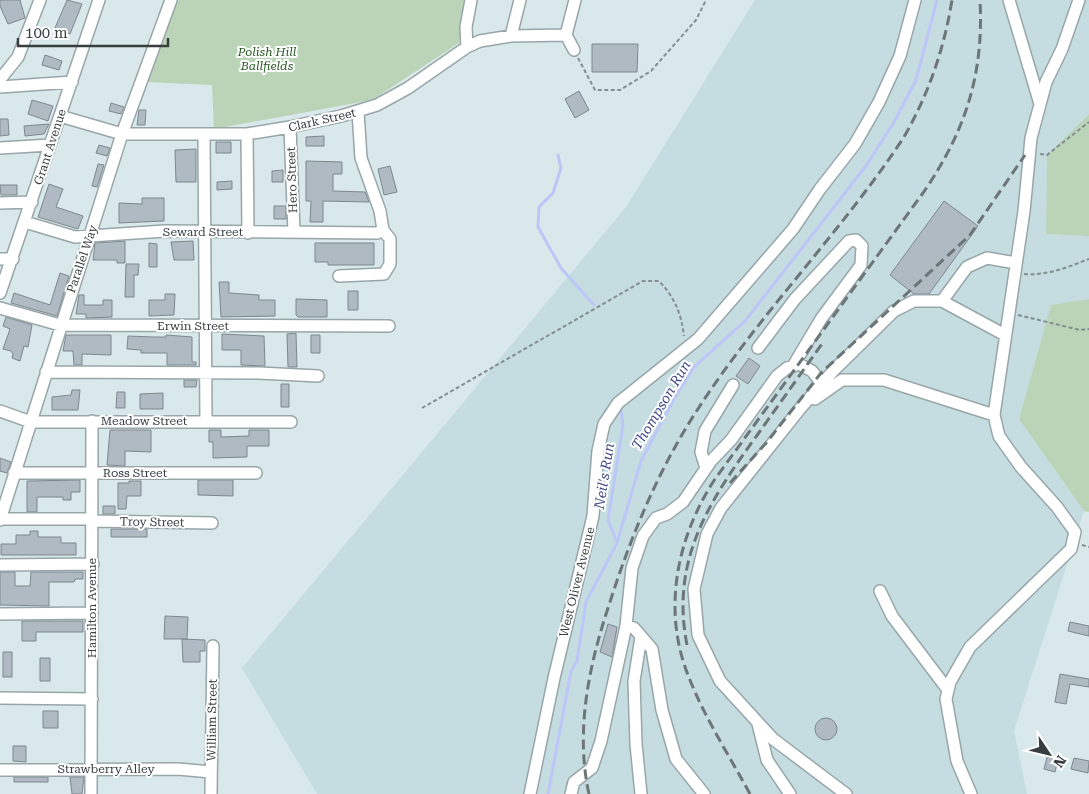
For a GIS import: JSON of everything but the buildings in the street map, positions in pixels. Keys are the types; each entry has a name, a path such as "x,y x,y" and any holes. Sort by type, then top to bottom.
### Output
{"street":[{"path":"2,80 18,57 40,0"},
{"name":"Grant Avenue","path":"0,293 99,0"},
{"name":"Parallel Way","path":"0,520 60,325 91,236 122,134 170,0"},
{"path":"467,47 466,27 471,0"},
{"path":"512,36 520,0"},
{"path":"574,50 566,35 575,0"},
{"name":"West Oliver Avenue","path":"530,794 554,678 593,516 598,451 604,424 618,403 686,350 793,229 864,130 879,102 900,56 915,0"},
{"path":"1009,0 1040,104"},
{"path":"971,794 957,761 946,699 950,682 970,647 1070,549 1075,532 1058,507 1021,468 998,436 994,415 1029,152 1046,82 1062,49 1079,0"},
{"name":"Clark Street","path":"60,116 122,134 247,134 358,112 377,105 408,88 467,47 491,38 566,35"},
{"path":"2,80 72,82"},
{"path":"339,276 384,274 390,264 390,238 383,230 380,211 361,158 358,112"},
{"name":"Hero Street","path":"290,127 294,232"},
{"path":"247,134 248,232"},
{"path":"204,135 207,326 206,422"},
{"path":"0,148 50,145"},
{"path":"0,203 32,202"},
{"name":"Seward Street","path":"25,222 75,237 165,231 377,233 383,230"},
{"path":"758,348 801,293 848,240 856,240 862,246 862,265 821,319 793,366"},
{"path":"942,302 967,267 987,258 1015,268"},
{"path":"0,259 13,259"},
{"path":"846,794 773,739 720,681 698,636 694,589 707,534 721,508 799,410 894,311 914,301 942,302 1004,336"},
{"name":"Erwin Street","path":"0,308 60,325 389,326"},
{"path":"572,794 574,782 592,768 601,741 626,626 632,568 643,536 656,518 667,514 683,502 706,468 730,440 777,376 799,364 818,377 822,384"},
{"path":"46,372 318,376"},
{"path":"799,410 842,380 884,380 994,415"},
{"path":"706,468 701,452 705,431 733,385"},
{"name":"Meadow Street","path":"0,411 31,422 291,422"},
{"name":"Hamilton Avenue","path":"91,794 92,421"},
{"name":"Ross Street","path":"14,473 256,473"},
{"name":"Troy Street","path":"0,520 212,523"},
{"path":"0,565 93,564"},
{"path":"880,591 892,616 948,690"},
{"path":"0,614 92,613"},
{"path":"626,626 634,628 652,650 662,710 676,759 704,794"},
{"path":"640,637 634,681 636,744 641,794"},
{"name":"William Street","path":"211,794 213,646"},
{"path":"0,698 92,699"},
{"path":"757,722 767,760 790,794"},
{"name":"Strawberry Alley","path":"0,770 91,768 178,769 211,772"}],"path":[{"path":"574,50 595,90 620,90 651,72 696,20 706,0"},
{"path":"1029,152 1047,155 1089,122"},
{"path":"1015,268 1034,275 1062,269 1089,258"},
{"path":"422,408 643,281 659,281 672,294 682,317 686,350"},
{"path":"1008,312 1080,330 1089,329"}],"shaded area":[{"path":"755,0 1089,0 1089,114 1047,155 1046,234 1089,236 1089,299 1051,306 1019,419 1084,511 1014,731 1027,794 317,794 242,668 626,207"}],"green space":[{"name":"Polish Hill Ballfields","path":"171,0 468,0 459,43 372,100 214,129 212,85 147,82"},
{"path":"1089,114 1089,236 1046,234 1047,155"},
{"path":"1089,299 1089,512 1084,511 1019,419 1051,305"}],"waterway":[{"name":"Thompson Run","path":"548,794 571,671 577,661 586,602 617,543 641,461 674,399 694,367 745,321 866,166 894,122 916,80 937,0"},
{"name":"Neil's Run","path":"558,155 561,168 553,193 539,207 538,227 561,268 594,305"},
{"name":"Neil's Run","path":"617,542 608,521 623,425 621,411"}],"railway":[{"path":"589,794 583,746 586,698 590,675 595,651 617,581 643,512 676,445 714,385 740,349 879,174 904,137 921,104 940,53 952,0"},
{"path":"750,794 701,706 680,650 676,625 675,599 683,549 691,525 715,479 923,193 950,148 961,125 975,78 979,53 980,0"},
{"path":"730,483 767,442 821,373 970,235 1025,155"},
{"path":"687,645 683,614 684,585 689,558 698,532 710,507 740,458 824,341"}]}
